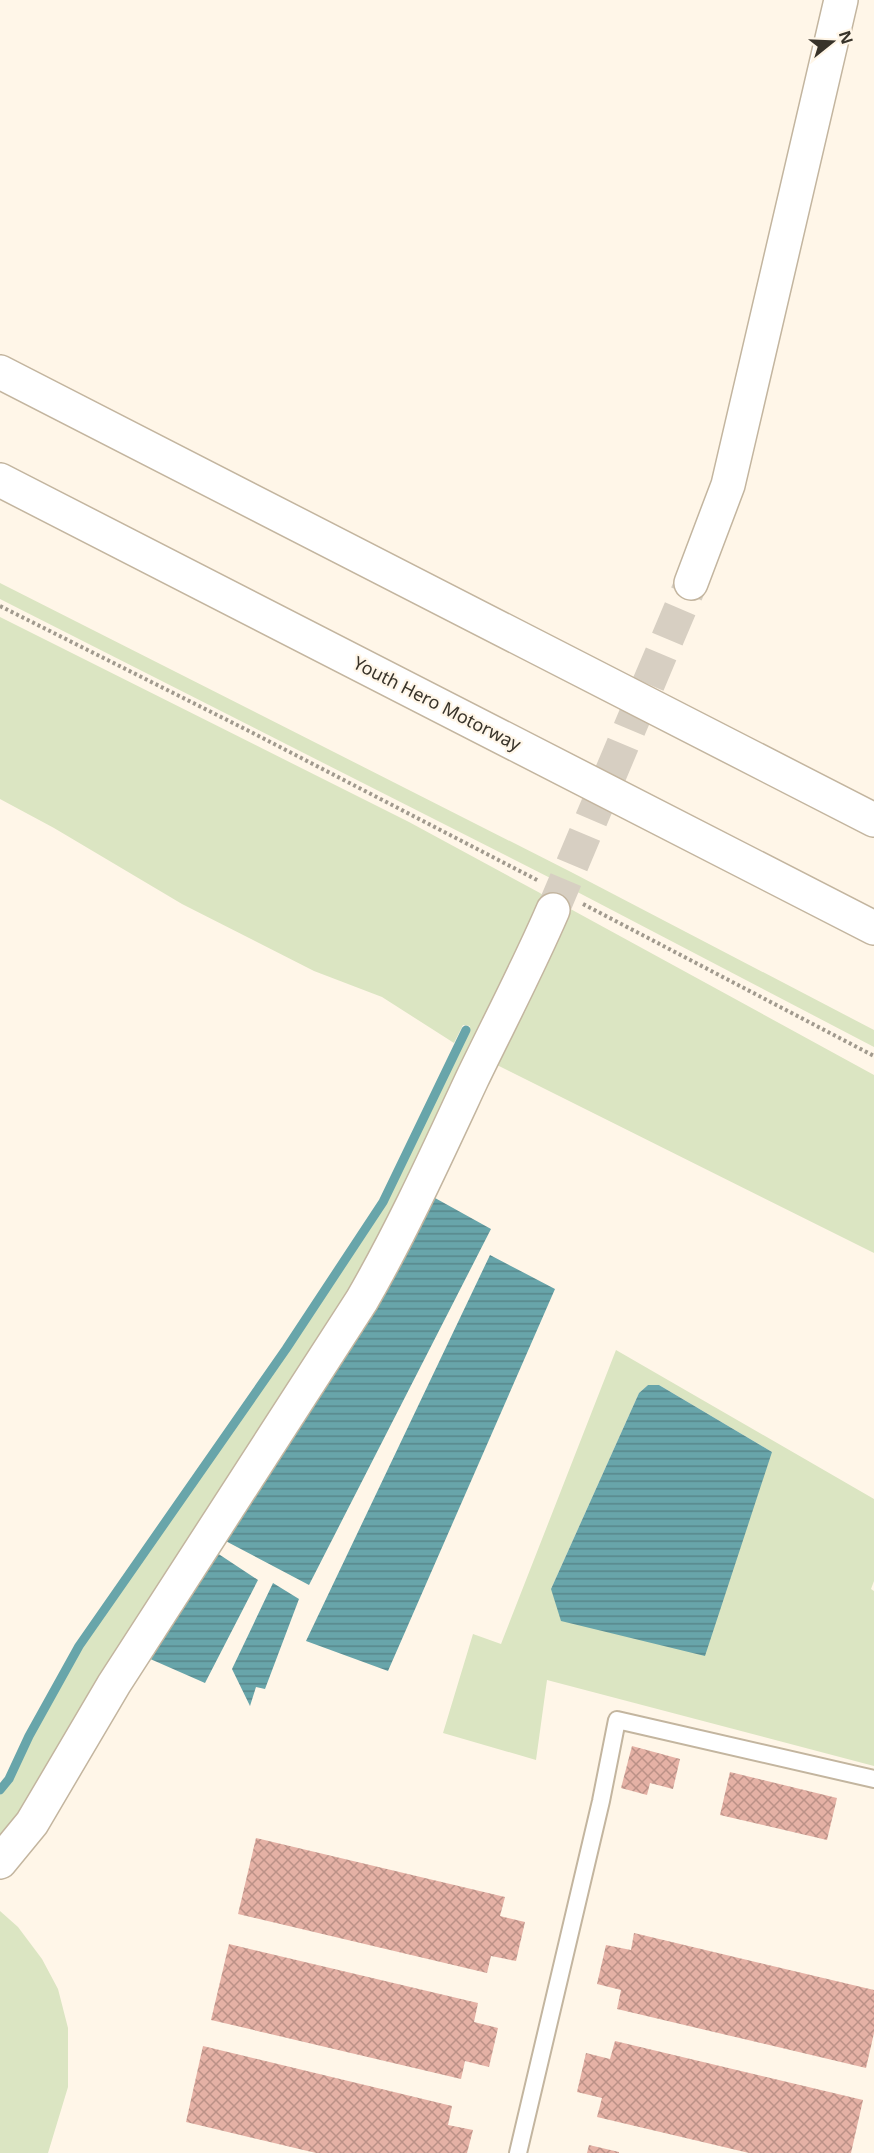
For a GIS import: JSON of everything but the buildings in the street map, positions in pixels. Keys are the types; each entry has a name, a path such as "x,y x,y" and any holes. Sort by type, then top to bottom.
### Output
{"main road":[{"path":"691,583 728,485 841,0"},
{"path":"0,372 874,820"},
{"name":"Youth Hero Motorway","path":"0,480 874,928"},
{"path":"0,1862 32,1823 120,1674 342,1333 379,1271 397,1239 560,899"}],"lane":[{"path":"518,2153 602,1801 617,1720 874,1779"}],"path":[{"path":"0,606 250,732 560,899 874,1056"}],"green space":[{"path":"0,583 571,872 874,1030 874,1047 564,885 0,599"},
{"path":"0,617 409,822 540,893 554,903 392,1232 0,1854 0,1795 11,1781 32,1737 81,1648 288,1350 386,1203 470,1026 463,1025 454,1043 382,997 314,971 182,904 54,828 0,799"},
{"path":"565,906 874,1075 874,1253 491,1062"},
{"path":"616,1350 874,1499 874,1581 871,1589 874,1591 874,1766 547,1680 536,1760 443,1733 473,1634 501,1644","holes":["648,1385 659,1385 772,1452 551,1589 639,1393"]},
{"path":"0,1911 18,1927 42,1959 58,1989 68,2028 68,2087 48,2153 0,2153"}],"water":[{"path":"426,1193 491,1229 309,1585 218,1537"},
{"path":"490,1255 555,1289 388,1671 306,1641"},
{"path":"648,1385 659,1385 772,1452 705,1656 561,1621 551,1589 639,1393"},
{"path":"211,1549 258,1580 205,1683 148,1658"},
{"path":"273,1583 299,1599 265,1689 256,1687 250,1706 232,1669"}],"waterway":[{"path":"0,1790 9,1779 29,1736 79,1646 286,1349 383,1202 466,1030"}],"tunnel":[{"path":"553,910 691,583"}]}
